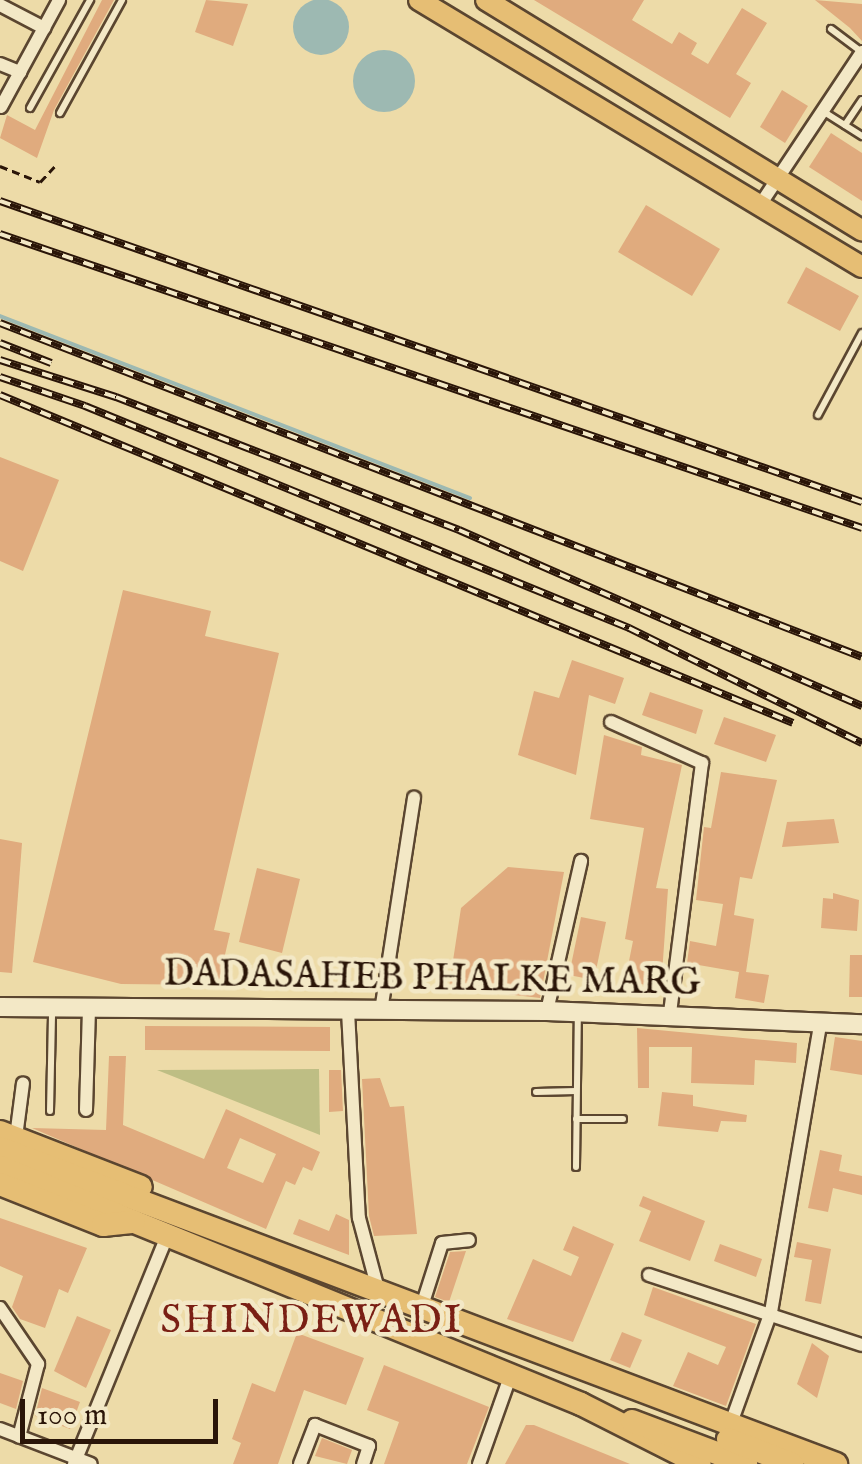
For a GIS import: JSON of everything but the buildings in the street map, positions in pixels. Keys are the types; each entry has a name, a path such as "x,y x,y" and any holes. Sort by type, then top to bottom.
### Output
{"highway":[{"path":"5,1139 147,1189 165,1223"},
{"path":"5,1139 118,1204 137,1222"},
{"path":"0,1168 118,1204 165,1223 510,1377 581,1404 700,1464"},
{"path":"0,1184 103,1224 165,1223 380,1295 836,1464"},
{"path":"593,1377 668,1424 746,1464"},
{"path":"581,1404 668,1424 792,1464"}],"main road":[{"path":"419,0 862,267"},
{"path":"486,0 862,230"}],"street":[{"path":"1,106 59,0"},
{"path":"0,6 44,28"},
{"path":"760,206 862,52"},
{"path":"0,64 20,72"},
{"path":"611,722 702,763 670,1014"},
{"path":"381,1011 414,798"},
{"path":"547,1011 581,861"},
{"name":"DADASAHEB PHALKE MARG","path":"0,1008 547,1011 862,1024"},
{"path":"86,1110 89,1008"},
{"path":"348,1011 354,1169 380,1295"},
{"path":"731,1423 771,1312 821,1021"},
{"path":"5,1139 24,1084"},
{"path":"76,1461 165,1223"},
{"path":"420,1311 442,1244 469,1240"},
{"path":"648,1275 771,1312 862,1346"},
{"path":"0,1308 38,1364 20,1436"},
{"path":"479,1464 510,1377"},
{"path":"300,1464 315,1425 369,1446 363,1464"},
{"path":"0,1429 91,1464"}],"lane":[{"path":"30,108 90,0"},
{"path":"60,113 122,0"},
{"path":"831,29 862,52"},
{"path":"845,126 862,100"},
{"path":"821,110 862,136"},
{"path":"818,414 862,333"},
{"path":"50,1111 52,1008"},
{"path":"576,1167 578,1012"},
{"path":"536,1092 576,1091"},
{"path":"576,1119 622,1119"}],"path":[{"path":"0,166 40,182 54,167"}],"green space":[{"path":"319,1069 320,1135 157,1070"}],"water":[{"path":"321,-1 341,7 349,27 341,47 321,55 301,47 293,27 301,7"},
{"path":"384,50 406,59 415,81 406,103 384,112 362,103 353,81 362,59"}],"waterway":[{"path":"0,316 470,498"}],"railway":[{"path":"0,201 862,502"},
{"path":"0,234 862,528"},
{"path":"0,323 862,657"},
{"path":"0,343 51,363"},
{"path":"0,360 116,397 459,530 862,706"},
{"path":"0,377 85,406 629,628 862,743"},
{"path":"0,395 793,723"}],"district":[{"name":"SHINDEWADI","path":"312,1322"}]}
